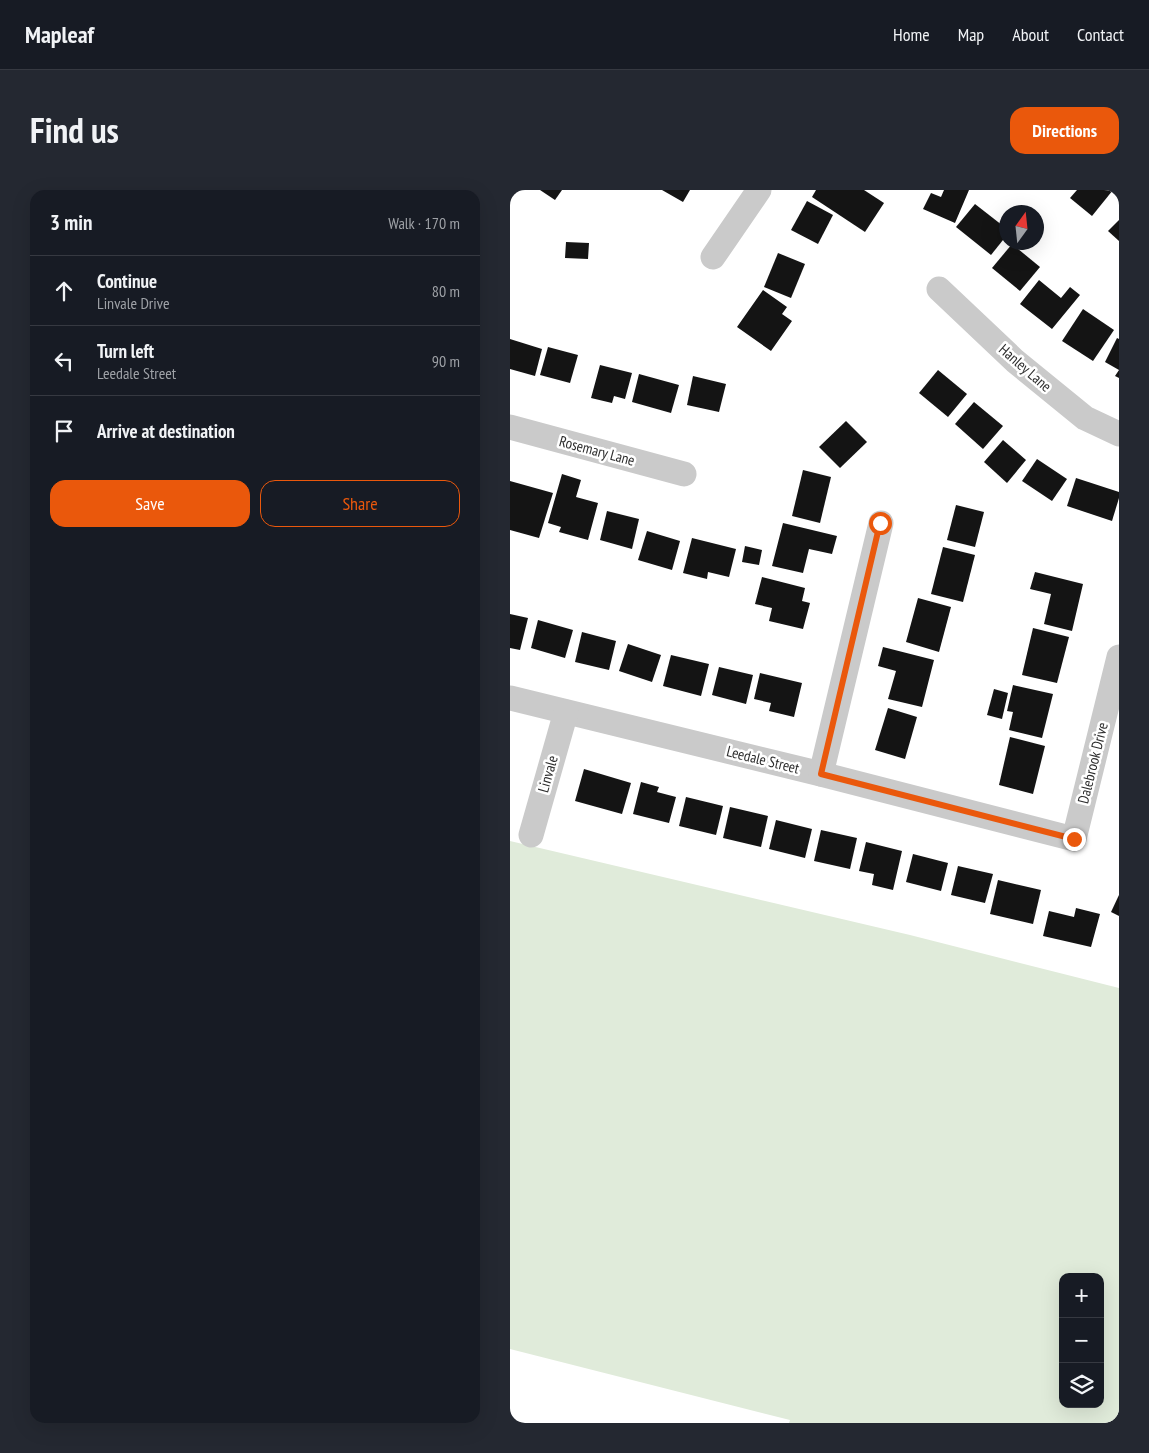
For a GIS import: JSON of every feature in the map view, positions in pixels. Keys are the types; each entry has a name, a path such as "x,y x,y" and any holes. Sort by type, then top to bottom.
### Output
{"street":[{"path":"713,257 759,190"},
{"name":"Hanley Lane","path":"939,289 1015,361 1085,418 1119,434"},
{"name":"Rosemary Lane","path":"510,427 684,474"},
{"path":"821,774 880,523"},
{"name":"Dalebrook Drive","path":"1074,839 1119,657"},
{"name":"Leedale Street","path":"510,698 821,774 1074,839"},
{"name":"Linvale","path":"531,836 566,712"}],"green space":[{"path":"510,841 910,935 1119,988 1119,1423 789,1423 790,1420 510,1349"}],"building":[{"path":"540,190 562,190 555,200"},
{"path":"662,190 690,190 683,202"},
{"path":"816,190 864,190 884,203 865,232 812,197"},
{"path":"944,190 969,190 955,223 923,209 931,193 941,197"},
{"path":"1077,190 1113,190 1092,216 1070,198"},
{"path":"807,201 833,215 818,244 791,230"},
{"path":"975,204 999,223 999,245 991,255 956,227"},
{"path":"1119,220 1119,241 1108,231"},
{"path":"566,242 589,243 588,259 565,258"},
{"path":"1007,250 1019,250 1040,267 1020,291 992,268"},
{"path":"778,253 805,264 791,298 764,287"},
{"path":"1039,280 1061,298 1070,287 1080,295 1052,329 1020,304"},
{"path":"763,290 787,307 782,314 792,321 771,351 737,327"},
{"path":"1083,309 1114,330 1093,361 1062,341"},
{"path":"1117,338 1119,339 1119,370 1105,362"},
{"path":"510,339 542,349 535,376 510,369"},
{"path":"548,347 578,355 570,383 540,375"},
{"path":"600,365 632,373 625,399 614,396 612,403 591,398"},
{"path":"938,370 967,394 948,417 919,393"},
{"path":"1119,370 1119,378 1115,376"},
{"path":"639,374 679,385 671,413 632,402"},
{"path":"693,376 726,384 719,412 687,405"},
{"path":"974,402 1003,426 983,449 955,424"},
{"path":"846,421 867,442 840,468 819,447"},
{"path":"1003,440 1026,460 1007,483 984,462"},
{"path":"1037,459 1067,479 1052,501 1022,481"},
{"path":"803,470 831,477 820,523 792,516"},
{"path":"562,474 581,480 576,497 598,503 588,540 559,532 561,527 548,523"},
{"path":"1076,478 1119,492 1112,521 1067,506"},
{"path":"510,481 553,493 539,538 510,530"},
{"path":"956,505 984,512 975,547 947,540"},
{"path":"607,511 639,519 632,549 600,540"},
{"path":"783,523 837,536 832,554 809,549 803,573 772,566"},
{"path":"647,531 680,541 672,570 638,560"},
{"path":"692,538 736,549 729,577 708,572 707,579 683,573"},
{"path":"745,546 762,550 759,565 742,562"},
{"path":"943,547 975,555 963,602 931,594"},
{"path":"1035,572 1083,584 1072,631 1044,624 1051,594 1030,589"},
{"path":"762,577 805,588 802,601 810,603 803,629 769,621 772,608 755,604"},
{"path":"918,598 951,607 939,652 906,642"},
{"path":"510,614 528,618 520,650 510,648"},
{"path":"538,620 573,630 565,658 531,648"},
{"path":"1033,628 1069,637 1057,683 1022,675"},
{"path":"582,632 616,641 609,670 575,662"},
{"path":"628,644 661,655 652,682 619,671"},
{"path":"883,647 934,660 922,707 888,699 896,671 878,666"},
{"path":"671,655 709,664 701,696 663,686"},
{"path":"719,667 753,675 746,704 712,695"},
{"path":"760,673 802,683 794,717 769,711 771,703 754,699"},
{"path":"1013,685 1053,694 1042,738 1009,730 1013,712 1007,711"},
{"path":"994,689 1008,693 1002,719 987,715"},
{"path":"888,708 917,717 905,759 875,750"},
{"path":"1010,737 1045,746 1033,794 999,785"},
{"path":"584,769 631,783 622,814 575,801"},
{"path":"641,782 659,787 657,792 676,797 669,823 633,814"},
{"path":"686,797 723,806 716,835 679,826"},
{"path":"730,807 768,816 761,847 723,838"},
{"path":"776,820 812,829 805,858 769,849"},
{"path":"821,830 857,838 850,869 814,861"},
{"path":"866,842 902,851 893,890 872,885 874,874 859,871"},
{"path":"913,854 948,863 941,891 906,882"},
{"path":"958,866 993,874 985,903 951,895"},
{"path":"998,880 1041,890 1033,924 990,914"},
{"path":"1119,895 1119,916 1111,912"},
{"path":"1076,908 1100,914 1091,947 1043,936 1049,911 1074,917"}],"route":[{"path":"880,523 821,774 1074,839"}]}
